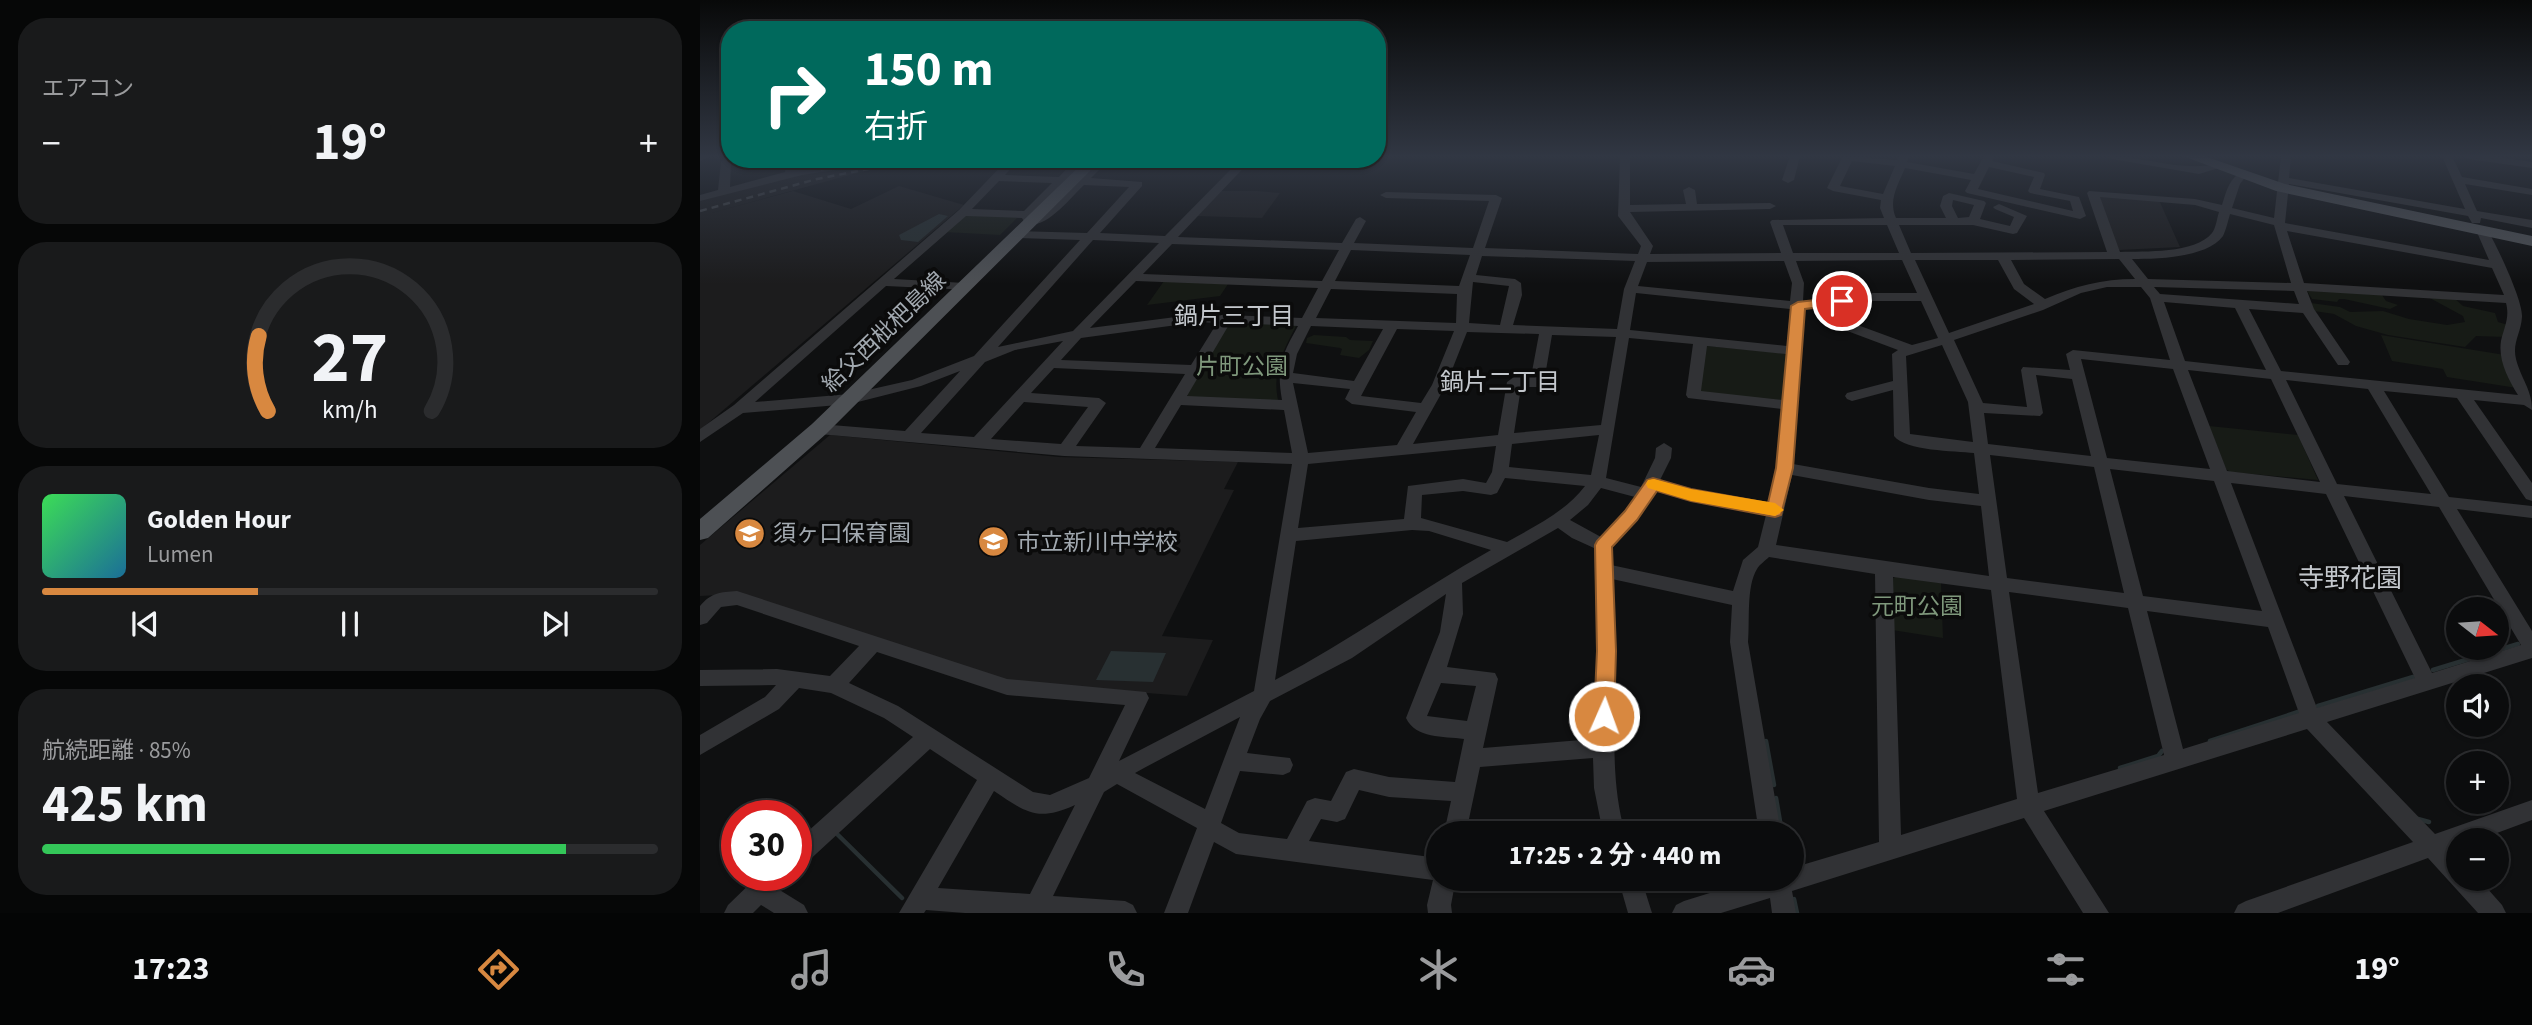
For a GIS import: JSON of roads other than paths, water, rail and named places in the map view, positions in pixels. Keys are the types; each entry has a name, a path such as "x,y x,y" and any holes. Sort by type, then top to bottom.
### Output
{"main road":[{"name":"給父西枇杷島線","path":"705,523 819,429 1053,199"},
{"path":"2346,199 2532,241"}],"street":[{"path":"700,437 738,408 976,199"},
{"path":"908,437 1124,199"},
{"path":"978,443 1077,334 1209,199"},
{"path":"1405,450 1405,444 1426,409 1462,328 1466,284 1496,199"},
{"path":"700,678 795,679 834,685 891,712 1029,802 1051,805 1096,785 1345,652 1452,580 1559,520 1582,501 1597,481 1630,289 1647,246 1627,223 1624,199"},
{"path":"1690,199 1692,209"},
{"path":"1767,199 1798,283 1795,351 1784,468 1766,550 1749,565 1740,600 1740,642 1768,821"},
{"path":"1887,199 1885,204 1892,222 1976,408 2028,807 2097,913"},
{"path":"1948,199 1946,206 1954,221"},
{"path":"1776,222 1973,221 2013,230 2021,216 2017,212 1961,199"},
{"path":"2004,199 2080,216 2074,200"},
{"path":"2068,199 2097,203"},
{"path":"2095,199 2119,256 2156,298 2312,720 2446,862"},
{"path":"2157,199 2195,202 2280,225 2497,265"},
{"path":"963,212 1089,237 1345,247 1642,258 2119,256 2178,253 2208,243 2217,235 2230,199"},
{"path":"2282,199 2282,239 2307,309 2343,362"},
{"path":"2376,199 2532,224"},
{"path":"2466,199 2512,299 2518,318 2508,342 2507,361 2530,403"},
{"path":"1973,221 1980,203"},
{"path":"1624,209 1770,206"},
{"path":"1176,913 1251,715 1263,696 1301,459 1286,377 1290,354 1360,221"},
{"path":"2003,257 2019,286 2043,304"},
{"path":"1134,277 1326,285 1515,283 1516,295 1505,329"},
{"path":"882,282 965,287"},
{"path":"2512,299 2299,287 2107,283 2077,290 1947,339 1899,354 1902,436 1908,440 2532,512"},
{"path":"1630,289 1798,306 1866,298 1924,297"},
{"path":"2156,298 2307,309"},
{"path":"1818,304 1839,323 1912,350"},
{"path":"2240,304 2427,683"},
{"path":"738,408 850,400 916,383 1012,346 1181,319 1623,333 1795,351"},
{"path":"1144,454 1226,319"},
{"path":"1392,325 1352,399 1426,409"},
{"path":"1412,524 1414,490 1463,485 1491,489 1500,472 1514,382 1537,382 1546,331"},
{"path":"1700,342 1693,395 1790,405"},
{"path":"2176,762 2073,354 2530,403"},
{"path":"1051,364 1195,370"},
{"path":"1976,408 2035,413 2028,370 2078,375"},
{"path":"1286,377 1358,386"},
{"path":"1852,396 1900,384"},
{"path":"1804,875 2312,720 2532,649 2373,385"},
{"path":"2462,394 2532,495"},
{"path":"1020,397 1099,403 1063,450"},
{"path":"1177,400 1289,405"},
{"path":"819,429 1063,450 1301,459 1607,429"},
{"path":"1610,821 1606,809 1601,748 1606,651 1602,570 1604,545 1631,516 1649,489 1663,458 1664,448"},
{"path":"1784,468 1929,494 1988,501"},
{"path":"1500,472 1597,481 1775,511"},
{"path":"1559,520 1578,534 1604,545"},
{"path":"1290,535 1412,524 1429,525 1506,548"},
{"path":"1766,550 1884,569 2274,620"},
{"path":"1884,569 1890,850"},
{"path":"1602,570 1740,600"},
{"path":"1452,580 1454,588 1450,633 1416,719 1423,725 1475,731"},
{"path":"700,618 716,600 737,598 1007,687 1139,698 1034,910"},
{"path":"834,685 875,642"},
{"path":"1433,674 1488,679 1458,821"},
{"path":"700,746 772,703 795,679"},
{"path":"812,842 928,737"},
{"path":"1471,758 1601,748"},
{"path":"1234,761 1283,765"},
{"path":"1119,772 1127,780 1236,843 1426,868"},
{"path":"991,776 915,906 1125,913"},
{"path":"1292,851 1315,808 1338,812 1354,779 1389,786 1464,792"},
{"path":"2246,913 2532,810"},
{"path":"736,913 759,891"},
{"path":"775,891 796,913"},
{"path":"1440,913 1442,891"},
{"path":"1633,891 1640,913"},
{"path":"1684,913 1751,891"},
{"path":"1780,891 1784,913"},
{"path":"2473,891 2494,913"}],"waterway":[{"path":"2433,670 2518,644"},
{"path":"2318,706 2413,677"},
{"path":"2210,741 2301,711"},
{"path":"1766,741 1774,785"},
{"path":"2120,768 2158,756 2162,751"},
{"path":"1776,798 1780,821"},
{"path":"2418,819 2429,822"},
{"path":"836,833 902,898"},
{"path":"1794,899 1797,913"}],"railway":[{"path":"700,211 745,199"}],"place":[{"name":"須ヶ口保育園","path":"750,533"},
{"name":"市立新川中学校","path":"994,542"}],"district":[{"name":"鍋片三丁目","path":"1234,316"},
{"name":"鍋片二丁目","path":"1500,382"},
{"name":"寺野花園","path":"2350,578"}],"park label":[{"name":"片町公園","path":"1242,366"},
{"name":"元町公園","path":"1917,606"}]}
